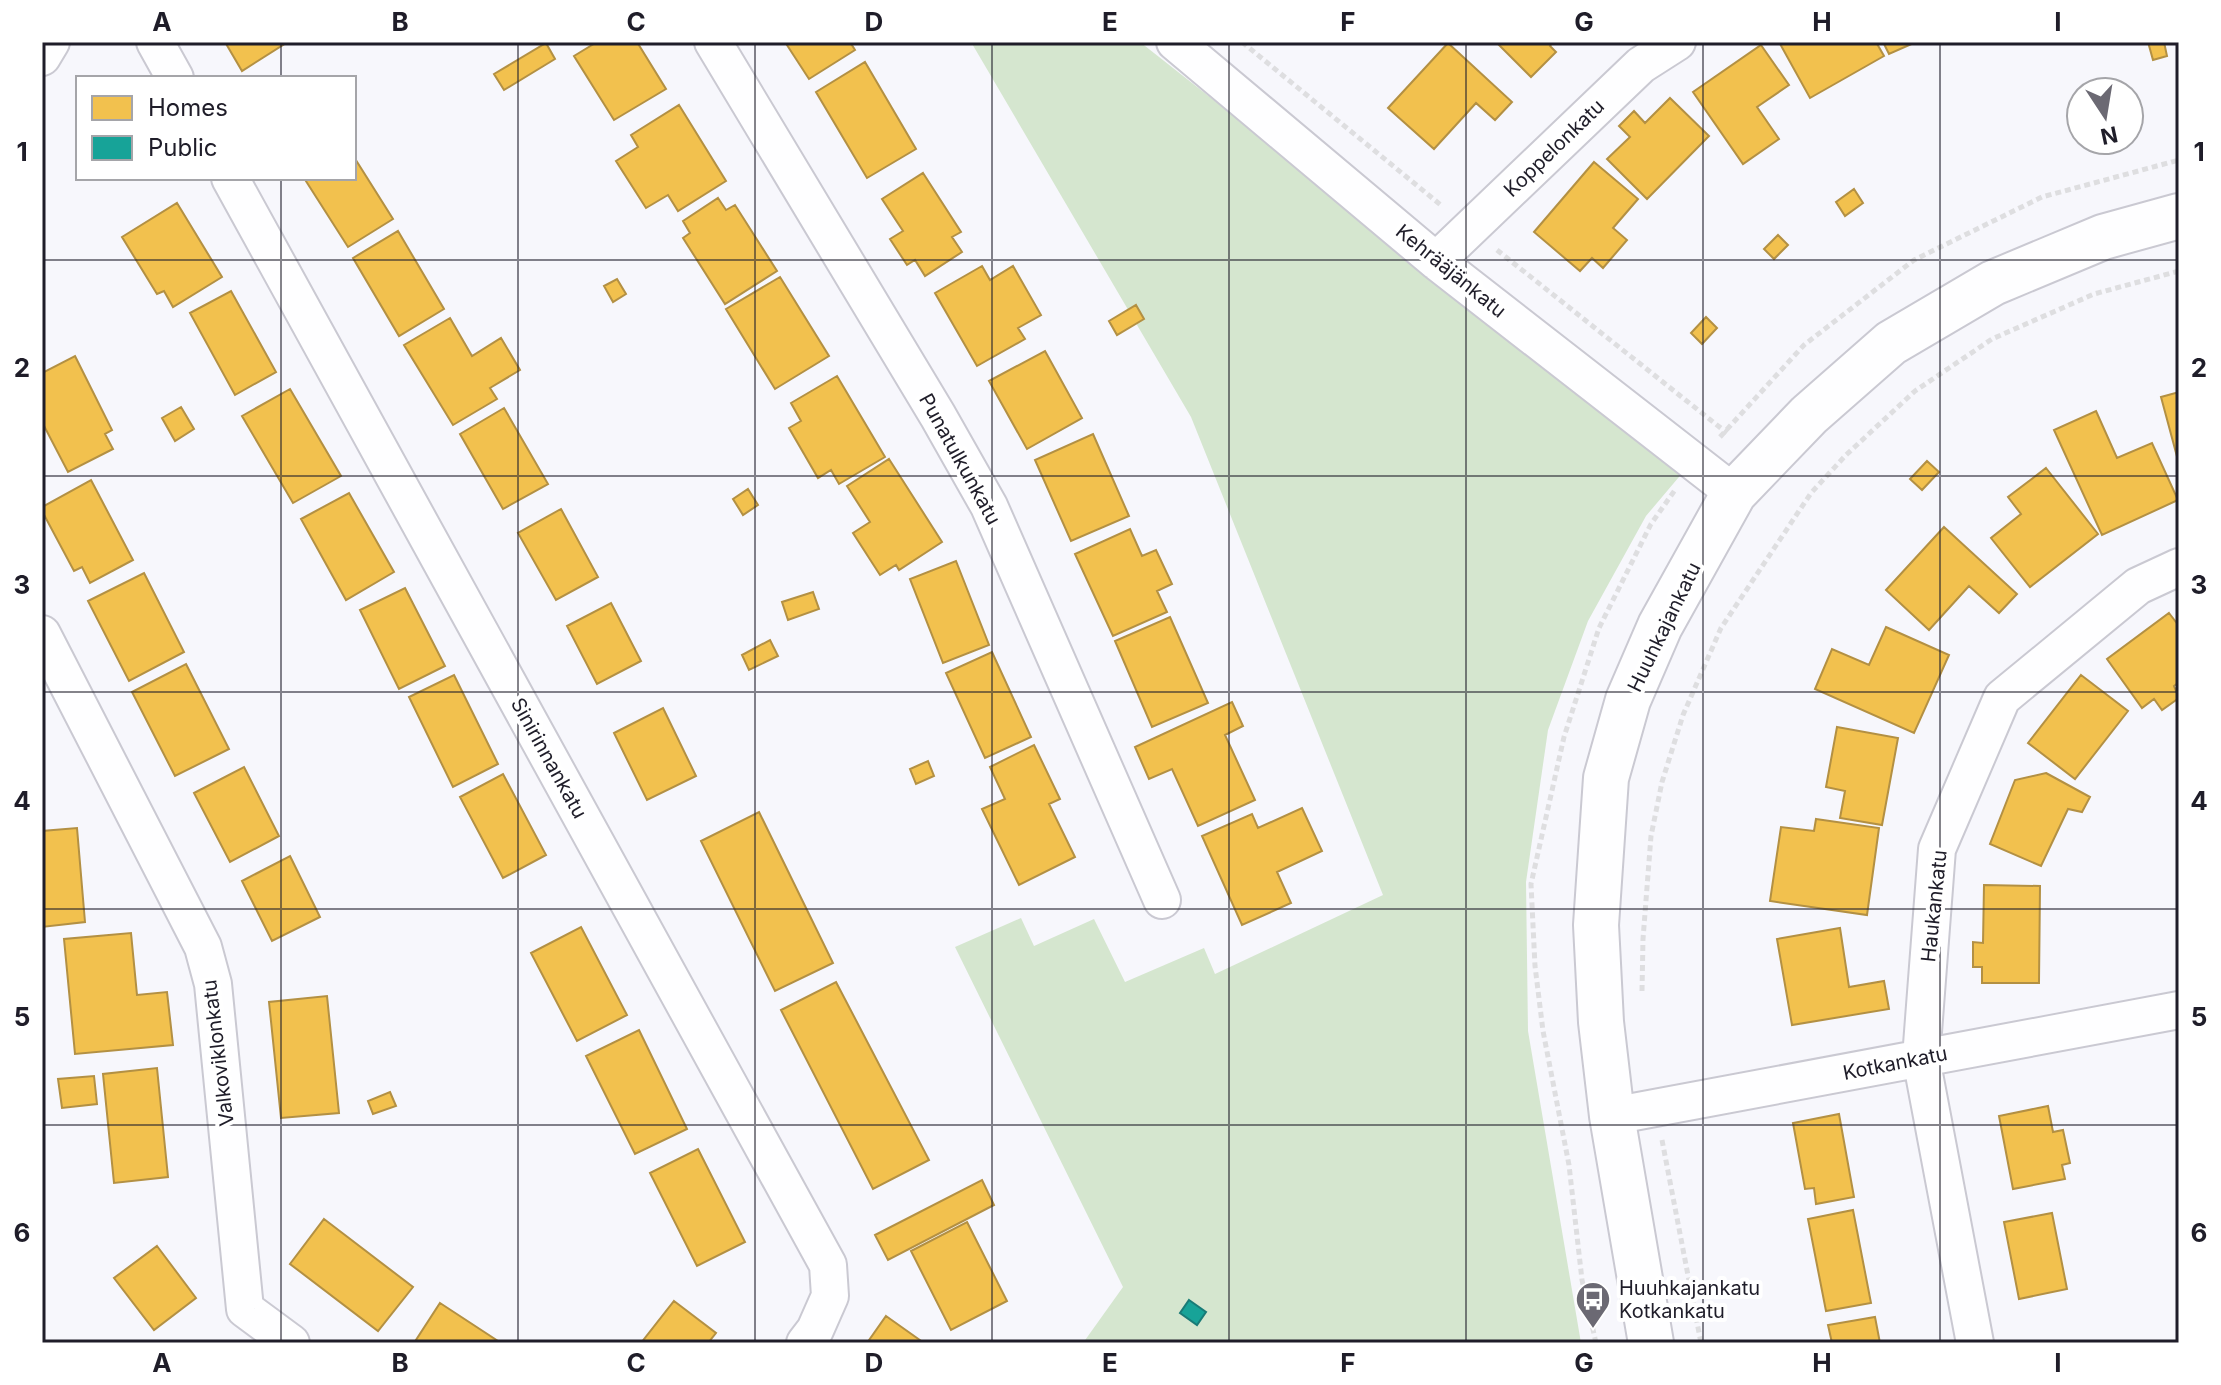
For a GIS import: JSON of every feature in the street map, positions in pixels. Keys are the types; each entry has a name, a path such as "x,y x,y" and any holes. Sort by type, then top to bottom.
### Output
{"street":[{"path":"42,57 51,42"},
{"path":"155,42 174,76"},
{"name":"Punatulkunkatu","path":"713,42 989,506 1162,900"},
{"name":"Kehrääjänkatu","path":"1175,42 1436,261 1734,493"},
{"name":"Koppelonkatu","path":"1436,261 1641,65 1677,42"},
{"name":"Sinirinnankatu","path":"231,180 828,1265 830,1296 815,1330 805,1343"},
{"name":"Huuhkajankatu","path":"1651,1343 1612,1116 1601,1022 1596,925 1606,778 1628,700 1660,626 1734,493 1809,415 1891,343 1993,283 2103,237 2179,216"},
{"name":"Haukankatu","path":"1975,1343 1921,1058 1937,849 2002,698 2138,586 2179,567"},
{"name":"Valkoviklonkatu","path":"42,634 203,947 213,984 245,1309 291,1343"},
{"name":"Kotkankatu","path":"1612,1116 2179,1010"}],"path":[{"path":"1596,1343 1582,1280 1569,1165 1543,1031 1535,966 1531,884 1564,737 1599,628 1651,524 1696,462 1804,345 1914,260 2042,197 2179,160"},
{"path":"1642,1001 1651,836 1662,782 1683,715 1721,628 1811,493 1846,455 1915,391 1992,339 2094,294 2179,271"},
{"path":"1656,1108 1701,1343"}],"green space":[{"path":"971,42 1140,42 1684,471 1646,516 1588,621 1548,730 1526,882 1528,1031 1581,1343 1083,1343 1123,1287 955,947 1021,918 1034,946 1094,919 1125,982 1204,948 1215,974 1383,895 1191,417"}],"building: Homes":[{"path":"225,42 285,42 286,43 242,71"},
{"path":"597,42 637,42 666,89 614,120 574,56"},
{"path":"785,42 850,42 855,50 809,79"},
{"path":"1496,42 1553,42 1550,46 1556,52 1531,77"},
{"path":"1779,42 1876,42 1884,56 1810,98"},
{"path":"1883,42 1916,42 1889,54"},
{"path":"2148,42 2164,42 2167,56 2153,60"},
{"path":"546,43 555,59 504,90 494,74"},
{"path":"1448,43 1512,102 1495,120 1476,103 1434,149 1388,108"},
{"path":"1761,45 1789,85 1757,107 1779,139 1743,164 1693,92"},
{"path":"865,62 916,149 867,178 816,92"},
{"path":"1670,98 1709,136 1647,199 1607,159 1630,137 1619,126 1634,111 1645,123"},
{"path":"679,105 726,181 678,211 668,195 646,208 616,161 638,147 631,135"},
{"path":"356,160 393,219 348,247 305,180 356,180"},
{"path":"1594,162 1638,199 1613,228 1627,240 1603,268 1592,258 1580,271 1534,232"},
{"path":"923,173 961,232 952,237 962,252 925,276 915,260 907,265 890,239 903,231 882,199"},
{"path":"1854,189 1863,203 1845,216 1836,202"},
{"path":"718,198 726,210 735,205 777,271 725,304 683,238 690,233 683,221"},
{"path":"177,203 222,277 173,307 164,291 157,294 122,237"},
{"path":"398,231 444,309 399,336 353,258"},
{"path":"1778,235 1788,245 1774,259 1764,249"},
{"path":"982,266 990,280 1013,266 1041,315 1018,328 1025,339 977,366 935,293"},
{"path":"780,277 829,356 775,389 726,309"},
{"path":"617,279 626,294 613,302 604,286"},
{"path":"231,291 276,372 235,395 190,313"},
{"path":"1136,305 1144,319 1117,335 1109,321"},
{"path":"1706,317 1717,328 1702,344 1691,333"},
{"path":"450,318 472,356 501,338 520,370 490,388 497,399 453,425 404,345"},
{"path":"1045,351 1082,418 1027,449 989,381"},
{"path":"75,356 112,430 105,434 113,449 68,472 42,422 42,373"},
{"path":"837,376 885,457 839,484 831,470 818,478 789,428 801,421 791,403"},
{"path":"290,389 341,476 293,503 242,416"},
{"path":"2179,392 2179,464 2161,397"},
{"path":"181,407 194,429 175,441 162,418"},
{"path":"504,408 548,484 503,509 460,434"},
{"path":"2096,411 2117,458 2152,443 2178,500 2102,535 2054,430"},
{"path":"1093,434 1129,516 1071,541 1035,460"},
{"path":"889,459 942,542 899,570 896,565 880,575 853,533 870,522 847,486"},
{"path":"1927,461 1939,472 1922,490 1910,479"},
{"path":"2046,468 2098,534 2030,587 1991,538 2021,514 2008,497"},
{"path":"91,480 133,560 90,583 82,567 74,571 42,507"},
{"path":"748,489 758,505 743,515 733,499"},
{"path":"349,493 394,572 346,600 301,519"},
{"path":"561,509 598,577 556,600 518,533"},
{"path":"1944,527 2017,594 1999,613 1969,586 1929,630 1886,590"},
{"path":"1130,529 1142,556 1156,550 1172,584 1157,591 1167,612 1113,636 1075,554"},
{"path":"956,561 989,645 943,663 910,579"},
{"path":"144,573 184,652 129,681 88,601"},
{"path":"405,588 445,666 399,689 360,610"},
{"path":"813,592 819,609 788,620 782,602"},
{"path":"611,603 641,661 597,684 567,626"},
{"path":"2169,613 2179,626 2179,682 2174,686 2179,698 2162,710 2154,699 2142,708 2107,659"},
{"path":"1170,617 1208,703 1152,727 1115,641"},
{"path":"1886,627 1949,655 1914,733 1815,689 1832,649 1869,665"},
{"path":"770,640 778,656 749,670 742,655"},
{"path":"992,652 1031,737 985,758 946,673"},
{"path":"186,664 229,749 175,776 132,692"},
{"path":"454,675 498,764 453,787 409,697"},
{"path":"2081,675 2128,711 2075,779 2028,743"},
{"path":"1232,702 1243,726 1225,735 1255,800 1198,826 1172,769 1149,779 1135,747"},
{"path":"663,708 696,776 647,800 614,733"},
{"path":"1837,727 1898,738 1882,825 1840,818 1845,791 1826,787"},
{"path":"1034,745 1060,799 1049,804 1075,857 1019,885 982,809 1005,799 990,767"},
{"path":"928,761 934,776 916,784 910,769"},
{"path":"244,767 279,836 230,862 194,793"},
{"path":"2046,773 2090,797 2082,812 2068,809 2041,866 1990,844 2015,780"},
{"path":"503,774 546,855 503,878 460,797"},
{"path":"1302,808 1322,851 1277,872 1291,903 1242,925 1202,836 1252,814 1258,828"},
{"path":"759,812 833,963 775,991 701,841"},
{"path":"1816,819 1879,828 1867,915 1770,901 1781,827 1814,831"},
{"path":"77,828 85,922 42,927 42,831"},
{"path":"290,856 320,917 272,941 242,881"},
{"path":"1984,885 2040,886 2039,983 1982,983 1982,967 1973,967 1973,942 1983,943"},
{"path":"581,927 627,1015 577,1041 531,953"},
{"path":"1840,928 1849,987 1884,981 1889,1009 1792,1025 1777,939"},
{"path":"131,933 137,995 167,992 173,1045 75,1054 64,939"},
{"path":"836,982 929,1160 873,1189 781,1010"},
{"path":"327,996 339,1113 281,1118 269,1002"},
{"path":"639,1030 687,1129 635,1154 586,1056"},
{"path":"157,1068 168,1177 114,1183 103,1074"},
{"path":"94,1076 97,1104 62,1108 58,1079"},
{"path":"390,1092 396,1106 373,1114 368,1101"},
{"path":"2048,1106 2053,1132 2063,1130 2070,1163 2062,1165 2065,1179 2013,1189 1999,1116"},
{"path":"1839,1114 1854,1197 1816,1204 1814,1188 1805,1189 1793,1123"},
{"path":"698,1149 745,1242 697,1266 650,1173"},
{"path":"982,1180 994,1205 888,1260 875,1235"},
{"path":"1853,1210 1871,1303 1826,1311 1808,1219"},
{"path":"2052,1213 2067,1289 2019,1299 2004,1222"},
{"path":"324,1219 413,1287 378,1331 290,1264"},
{"path":"967,1222 1007,1301 951,1330 911,1251"},
{"path":"157,1246 196,1298 154,1330 114,1278"},
{"path":"674,1301 716,1333 708,1343 641,1343"},
{"path":"440,1303 501,1343 414,1343"},
{"path":"886,1316 924,1343 867,1343"},
{"path":"1875,1317 1880,1343 1832,1343 1828,1325"}],"building: Public":[{"path":"1189,1300 1206,1312 1197,1325 1180,1313"}],"place":[{"name":"Huuhkajankatu Kotkankatu","path":"1593,1330"}]}
